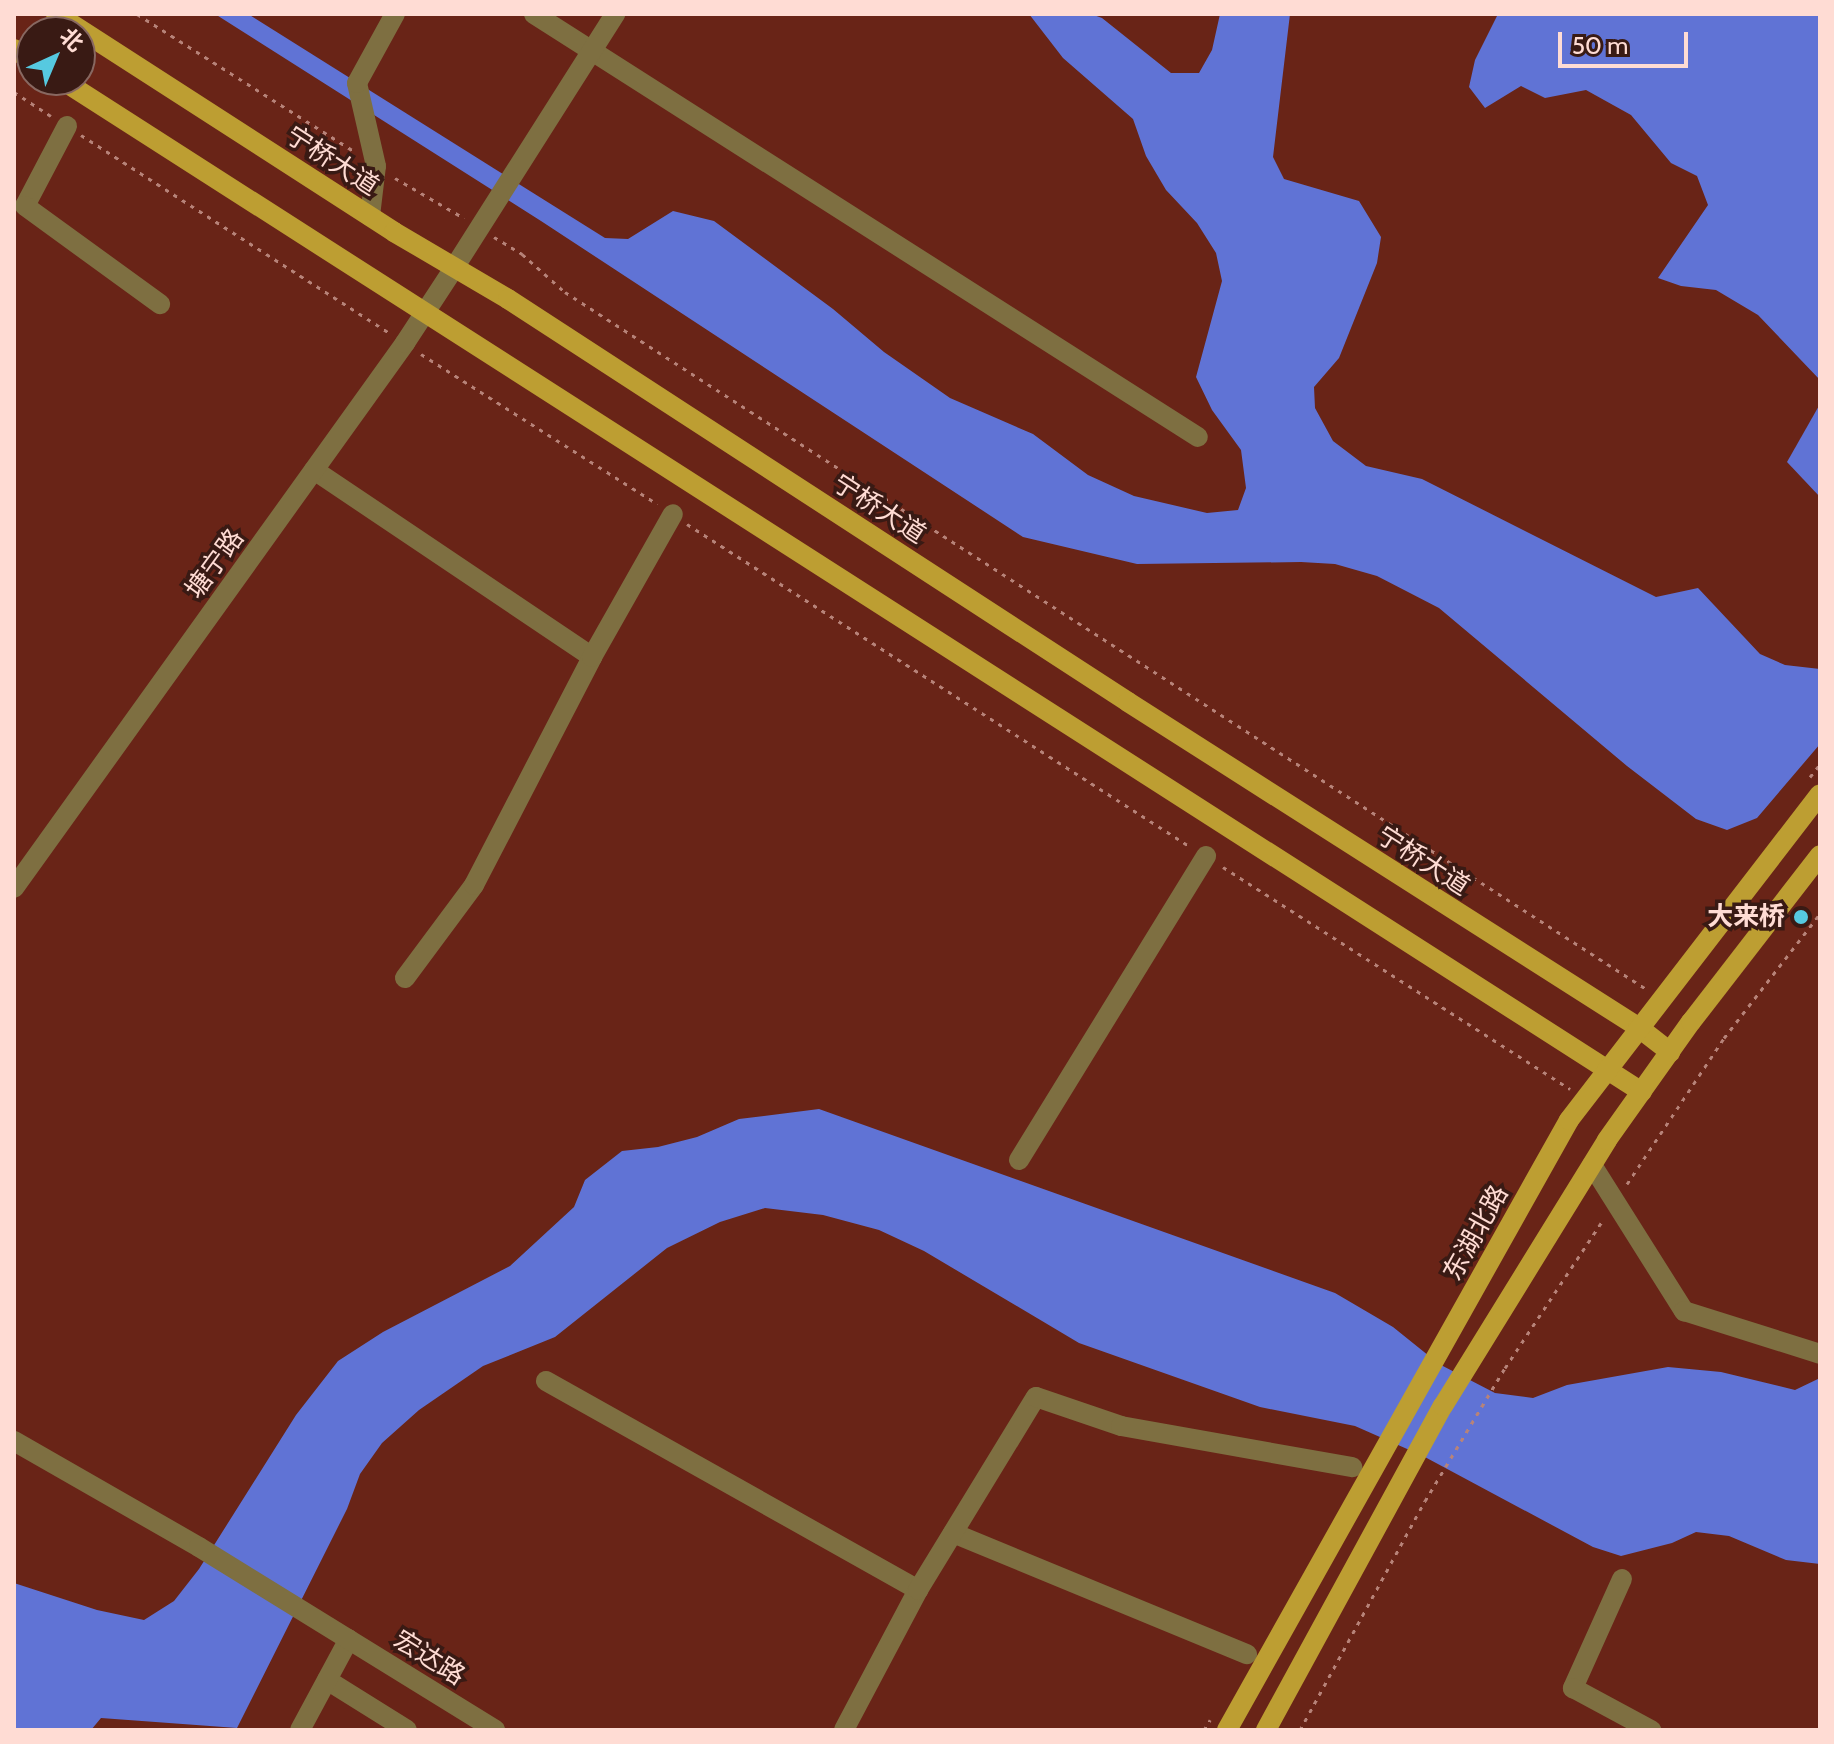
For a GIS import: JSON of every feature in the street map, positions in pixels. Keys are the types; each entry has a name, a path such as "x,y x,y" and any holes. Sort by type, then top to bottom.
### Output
{"main road":[{"name":"宁桥大道","path":"56,14 1638,1027 1670,1052"},
{"path":"87,96 1642,1092"},
{"name":"东湖北路","path":"1227,1730 1361,1471 1447,1338 1569,1120 1820,794"},
{"path":"1266,1730 1443,1406 1592,1165 1670,1052 1820,855"}],"street":[{"path":"370,216 376,166 357,83 395,14"},
{"path":"534,14 1198,437"},
{"name":"塘宁路","path":"14,888 405,343 615,14"},
{"path":"67,126 25,206 160,304"},
{"path":"314,470 592,657"},
{"path":"405,978 474,885 592,657 673,514"},
{"path":"1019,1160 1206,856"},
{"path":"1592,1165 1684,1311 1820,1354"},
{"path":"546,1381 918,1590"},
{"path":"844,1730 918,1590 1036,1397 1121,1426 1361,1471"},
{"name":"宏达路","path":"14,1441 199,1547 495,1730"},
{"path":"953,1533 1247,1654"},
{"path":"1622,1579 1573,1688 1651,1730"},
{"path":"300,1730 327,1680 342,1635"},
{"path":"327,1680 407,1730"}],"path":[{"path":"137,14 376,166 522,254 565,292 1536,921 1660,998"},
{"path":"14,92 1585,1099"},
{"path":"1724,1038 1820,914"},
{"path":"1300,1730 1425,1501 1505,1368"}],"water":[{"path":"215,14 248,14 605,238 628,239 673,211 714,221 833,309 884,352 950,398 1033,434 1088,475 1134,496 1207,513 1238,510 1246,488 1241,450 1212,410 1196,377 1222,281 1216,253 1197,223 1166,190 1146,156 1133,119 1063,58 1029,14 1091,14 1102,18 1171,73 1199,73 1212,50 1220,14 1290,14 1273,157 1284,179 1359,201 1381,237 1377,263 1339,358 1314,387 1315,408 1333,441 1366,466 1422,479 1656,597 1698,588 1760,654 1785,665 1820,669 1820,744 1757,818 1727,830 1696,819 1627,766 1439,608 1377,576 1335,564 1301,562 1137,564 1023,537 541,221"},
{"path":"1498,14 1820,14 1820,380 1758,315 1716,290 1681,286 1658,278 1708,205 1697,176 1671,163 1631,115 1586,90 1545,98 1521,86 1485,108 1469,87 1475,60"},
{"path":"1820,404 1820,497 1787,462"},
{"path":"819,1109 1335,1293 1393,1327 1439,1364 1495,1393 1533,1398 1567,1385 1668,1367 1721,1372 1795,1390 1820,1378 1820,1564 1786,1560 1729,1536 1696,1532 1672,1543 1621,1556 1593,1547 1423,1456 1355,1426 1260,1407 1079,1343 924,1251 879,1230 823,1215 765,1208 720,1222 667,1248 555,1337 483,1366 419,1410 382,1443 360,1474 347,1509 237,1728 101,1718 91,1730 14,1730 14,1583 97,1610 144,1620 174,1601 199,1569 296,1415 338,1361 383,1332 510,1266 574,1207 585,1180 622,1151 658,1147 697,1137 739,1119"}],"place":[{"name":"大来桥","path":"1801,917"}]}
